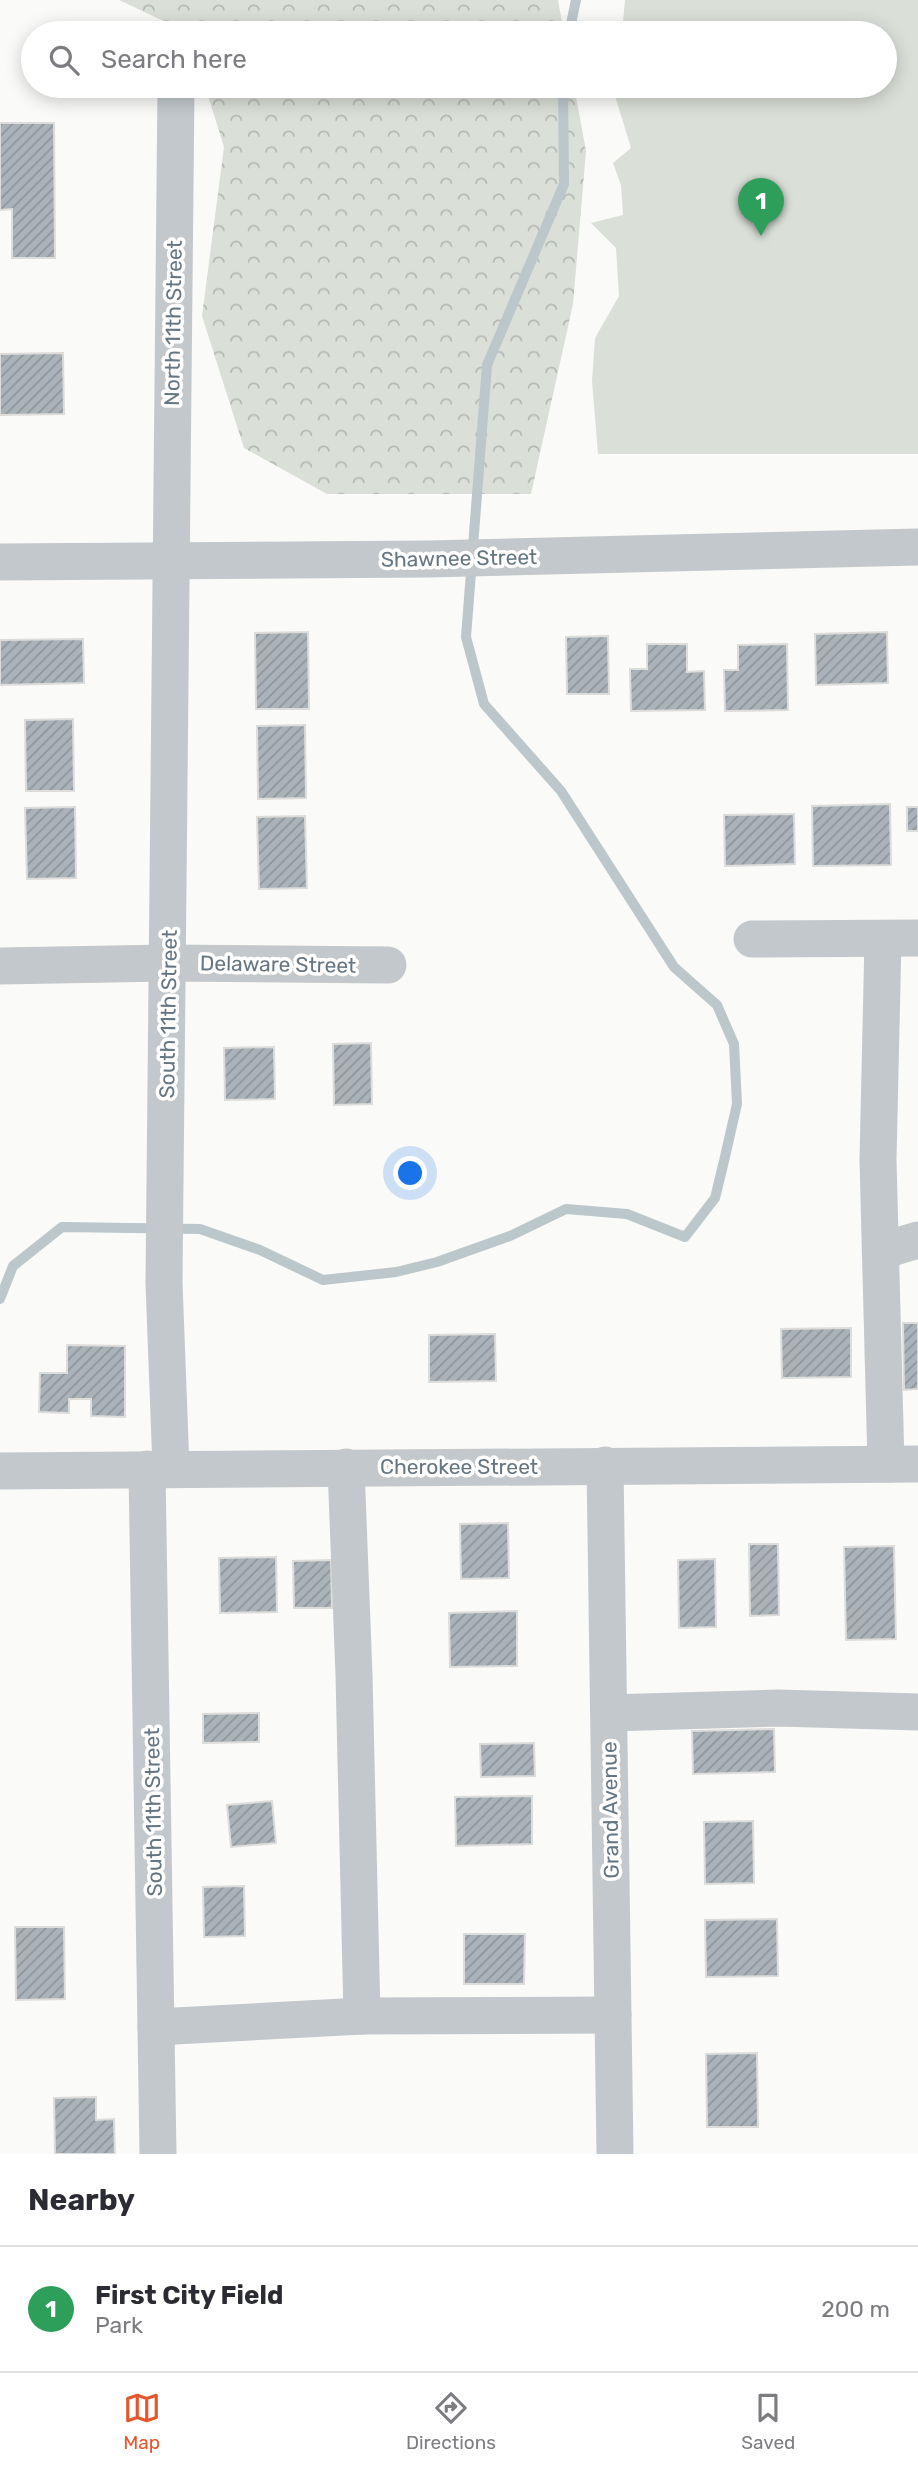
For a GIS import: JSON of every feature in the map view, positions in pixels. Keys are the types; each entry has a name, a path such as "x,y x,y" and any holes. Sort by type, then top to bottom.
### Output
{"street":[{"name":"North 11th Street","path":"170,561 176,98"},
{"name":"Shawnee Street","path":"0,562 499,558 918,547"},
{"name":"South 11th Street","path":"158,2154 156,2026 159,1469 168,963 170,561"},
{"path":"752,939 901,939 878,1160 881,1251 902,1464"},
{"name":"Delaware Street","path":"0,966 168,963 388,965"},
{"path":"881,1251 918,1240"},
{"name":"Cherokee Street","path":"0,1471 902,1464"},
{"name":"Grand Avenue","path":"605,1465 615,2154"},
{"path":"346,1467 362,2016"},
{"path":"608,1713 778,1708 918,1712"},
{"path":"156,2026 362,2016 613,2015"}],"green space":[{"path":"119,0 558,0 562,21 164,21"},
{"path":"625,0 918,0 918,454 598,454 592,381 595,338 619,296 616,248 591,223 623,215 621,185 613,163 631,148 616,98 897,98 897,21 623,21"},
{"path":"209,98 576,98 586,151 573,304 531,494 327,494 244,448 202,316 224,147"}],"building":[{"path":"0,123 54,123 55,258 12,258 12,209 0,210"},
{"path":"63,353 64,414 0,415 0,354"},
{"path":"308,632 309,709 256,709 255,633"},
{"path":"887,632 888,683 816,685 815,634"},
{"path":"608,636 609,694 567,694 566,637"},
{"path":"83,639 84,683 0,685 0,640"},
{"path":"647,644 687,644 687,672 704,671 705,710 631,711 630,669 647,669"},
{"path":"787,644 788,710 725,711 724,670 738,670 738,645"},
{"path":"73,719 74,791 26,791 25,720"},
{"path":"305,725 306,798 258,799 257,726"},
{"path":"890,804 891,865 813,866 812,806"},
{"path":"75,807 76,878 27,879 25,808"},
{"path":"907,807 918,807 918,831 907,831"},
{"path":"794,814 795,864 725,866 724,815"},
{"path":"305,816 307,888 259,889 257,817"},
{"path":"371,1043 372,1104 334,1105 333,1044"},
{"path":"274,1047 275,1099 225,1100 224,1048"},
{"path":"903,1323 918,1323 918,1389 904,1390"},
{"path":"851,1328 851,1377 782,1378 781,1329"},
{"path":"495,1334 496,1381 429,1382 429,1335"},
{"path":"67,1345 125,1346 125,1417 91,1416 91,1399 69,1399 69,1413 39,1412 40,1373 67,1373"},
{"path":"508,1523 509,1578 461,1579 460,1524"},
{"path":"749,1544 778,1544 779,1615 750,1616"},
{"path":"894,1546 896,1639 846,1640 844,1547"},
{"path":"276,1557 277,1612 220,1613 219,1558"},
{"path":"715,1559 716,1627 679,1628 678,1560"},
{"path":"331,1560 332,1608 294,1608 293,1561"},
{"path":"517,1611 517,1666 450,1667 449,1613"},
{"path":"259,1713 259,1742 203,1743 203,1714"},
{"path":"774,1729 775,1772 693,1774 692,1731"},
{"path":"534,1743 535,1776 481,1777 480,1744"},
{"path":"532,1796 532,1844 456,1846 455,1797"},
{"path":"272,1801 276,1843 231,1847 227,1805"},
{"path":"753,1821 754,1883 705,1884 704,1822"},
{"path":"244,1886 245,1936 204,1937 203,1887"},
{"path":"777,1919 778,1976 706,1977 705,1920"},
{"path":"15,1927 64,1927 65,1999 16,2000"},
{"path":"464,1934 525,1934 524,1984 464,1984"},
{"path":"757,2053 758,2127 707,2127 706,2054"},
{"path":"96,2097 96,2120 114,2119 115,2154 55,2154 54,2098"}],"waterway":[{"path":"572,21 576,0"},
{"path":"0,1299 13,1266 62,1227 200,1229 260,1250 323,1280 396,1272 437,1262 510,1236 566,1209 627,1214 685,1237 715,1198 737,1104 734,1044 717,1005 674,967 561,791 484,704 466,637 487,365 564,184 563,98"}],"place":[{"name":"First City Field","path":"761,236"}]}
